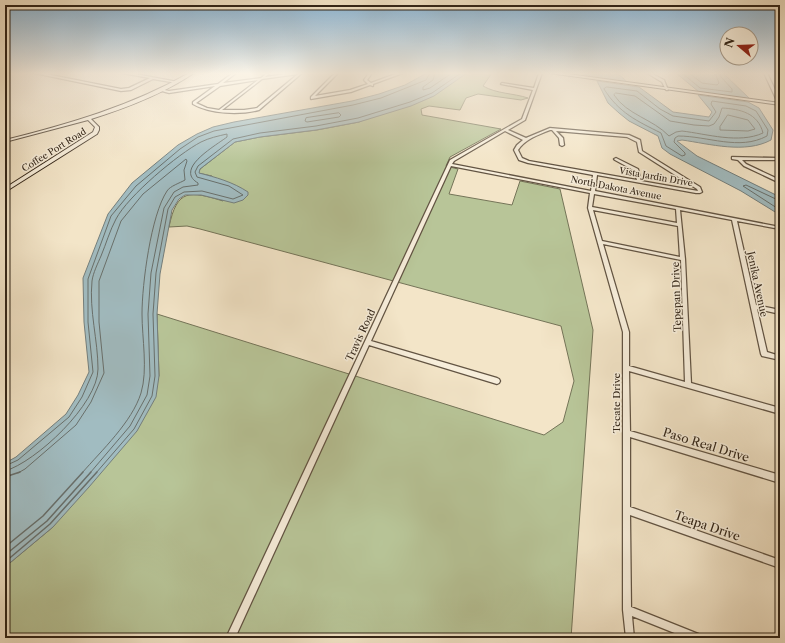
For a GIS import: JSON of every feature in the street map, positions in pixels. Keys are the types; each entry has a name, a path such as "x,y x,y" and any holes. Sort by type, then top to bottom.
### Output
{"street":[{"path":"5,141 48,131 127,103"},
{"path":"194,103 197,106 237,113 254,111 265,103"},
{"path":"220,110 229,103"},
{"name":"Travis Road","path":"230,638 452,160 524,118 530,103"},
{"name":"Coffee Port Road","path":"5,190 95,133 97,127 88,118"},
{"path":"552,129 561,138 562,145"},
{"name":"Vista Jardin Drive","path":"552,129 628,136 634,138 639,141 640,151 699,188 700,192 522,161 517,155 516,150 518,146 536,134 552,129"},
{"path":"505,130 527,140"},
{"path":"733,158 780,159"},
{"path":"739,159 745,165 780,182"},
{"path":"616,160 622,161 637,170 639,182"},
{"name":"North Dakota Avenue","path":"450,165 780,228"},
{"name":"Tecate Drive","path":"595,174 590,208 626,332 627,610 630,638"},
{"path":"590,208 680,225"},
{"name":"Tepepan Drive","path":"678,208 683,259 688,385"},
{"name":"Jenika Avenue","path":"734,219 764,354 780,358"},
{"path":"600,242 683,259"},
{"path":"753,306 780,312"},
{"path":"368,342 497,381"},
{"path":"626,368 780,411"},
{"name":"Paso Real Drive","path":"626,433 780,479"},
{"name":"Teapa Drive","path":"627,510 780,564"},
{"path":"627,610 698,638"}],"green space":[{"path":"401,103 463,103 460,110 429,106 421,109 422,115 501,129 450,157 446,166 458,169 449,194 512,205 520,181 560,189 593,330 571,638 5,638 5,567 53,527 159,376 157,314 544,435 563,422 574,381 561,326 200,229 187,226 169,227 176,205 181,199 187,196 202,195 223,201 212,176 198,173 200,169 235,142 260,137 317,130 359,122"}],"water":[{"path":"341,103 418,103 359,122 235,142 200,169 199,173 236,185 248,192 248,195 243,200 234,203 201,195 185,195 179,199 172,210 160,274 157,314 159,376 156,397 137,431 89,487 53,527 5,567 5,463 16,457 66,414 78,395 89,372 84,322 83,278 108,214 132,183 178,145 213,127"},
{"path":"608,103 661,103 673,112 709,117 712,112 705,103 750,103 759,108 773,130 771,140 761,144 739,147 727,147 682,140 677,141 697,156 780,197 780,215 741,191 670,154 662,148 658,136 629,121"}]}
